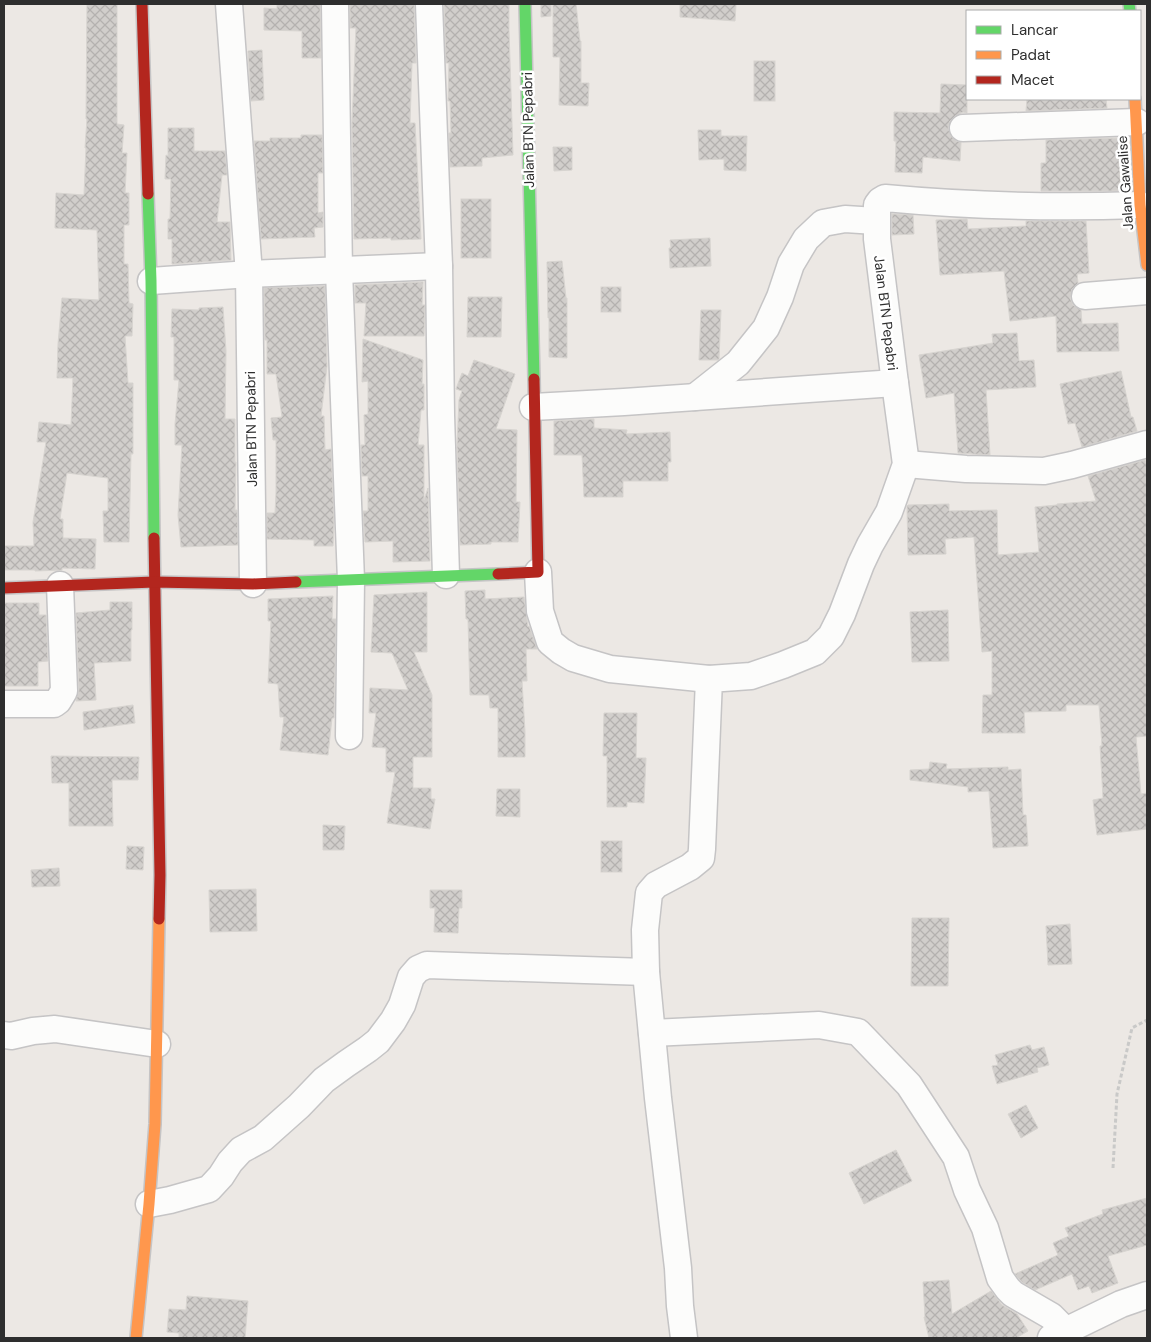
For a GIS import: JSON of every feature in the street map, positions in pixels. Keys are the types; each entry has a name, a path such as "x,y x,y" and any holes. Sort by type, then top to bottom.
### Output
{"street":[{"path":"136,1338 150,1204 155,1124 160,875 154,582 151,280 142,4"},
{"name":"Jalan BTN Pepabri","path":"229,4 249,274 253,584"},
{"path":"335,4 339,271 351,580 349,736"},
{"path":"429,4 439,266 446,575"},
{"name":"Jalan BTN Pepabri","path":"525,4 538,572"},
{"path":"963,128 1136,110"},
{"name":"Jalan Gawalise","path":"1136,110 1140,205 1147,265"},
{"name":"Jalan BTN Pepabri","path":"533,407 895,384 877,239 877,205 880,201 885,198 1019,206 1086,207 1140,205"},
{"path":"696,396 738,363 766,328 780,298 792,264 806,239 823,223 845,220 876,220"},
{"path":"151,280 439,266"},
{"path":"1085,296 1147,291"},
{"path":"4,588 154,582 253,584 538,572 540,611 550,642 573,658 610,669 709,679 752,676 815,652 831,636 842,614 861,564 889,512 906,464 895,384"},
{"path":"906,464 966,470 1044,471 1147,444"},
{"path":"4,704 54,704 64,691 60,586"},
{"path":"684,1338 646,972 645,930 649,893 656,885 690,867 700,858 702,849 709,679"},
{"path":"150,1204 209,1189 241,1150 263,1138 299,1106 324,1080 368,1050 378,1041 393,1020 402,1005 411,977 418,969 427,965 646,972"},
{"path":"652,1033 819,1024 858,1032 909,1085 956,1157 967,1190 985,1228 1000,1278 1013,1294 1051,1316 1062,1336 1121,1304 1147,1295"},
{"path":"4,1035 11,1036 55,1029 158,1044"}],"path":[{"path":"1113,1168 1117,1094 1132,1028 1147,1020"}],"building":[{"path":"87,4 117,4 117,124 124,125 122,153 127,153 125,193 129,193 129,225 124,225 124,264 128,264 129,303 133,304 132,336 125,336 128,383 133,383 133,454 131,454 129,542 104,542 103,511 108,511 108,478 67,473 60,519 63,519 63,538 96,539 95,569 4,570 4,546 34,546 33,522 46,442 37,442 39,422 71,425 73,378 57,378 62,298 99,300 97,230 55,228 56,193 84,195 87,119"},
{"path":"277,4 320,4 321,58 302,58 302,31 264,30 264,8 277,9"},
{"path":"350,4 414,4 416,63 412,63 410,123 415,123 421,239 354,239 352,124 356,28 350,28"},
{"path":"444,4 509,4 513,155 482,158 482,166 450,167 449,63 446,63"},
{"path":"541,4 551,4 551,16 541,17"},
{"path":"553,4 576,4 581,41 581,83 589,83 588,106 559,105 560,57 553,57"},
{"path":"680,4 736,4 735,21 680,17"},
{"path":"262,50 264,100 251,101 248,51"},
{"path":"754,61 775,61 775,101 754,101"},
{"path":"941,84 966,85 967,113 963,112 955,116 950,121 948,128 951,136 956,141 961,142 960,161 923,157 922,173 895,172 896,141 894,141 894,112 940,113"},
{"path":"1027,100 1106,100 1107,108 1026,111"},
{"path":"168,128 194,128 194,151 225,151 227,175 222,175 217,222 230,222 231,260 172,264 172,239 168,239 171,179 165,179 166,155 168,156"},
{"path":"698,130 721,130 721,136 747,136 746,171 724,170 724,159 699,160"},
{"path":"301,135 322,135 323,173 318,173 318,213 323,212 323,227 314,228 315,237 261,239 254,141 270,141 270,138 301,138"},
{"path":"1121,138 1122,157 1119,157 1121,191 1041,191 1041,163 1046,163 1046,140"},
{"path":"553,147 572,147 572,170 554,171"},
{"path":"461,199 491,199 491,258 461,258"},
{"path":"892,214 913,215 914,234 892,235"},
{"path":"967,219 968,229 1026,226 1026,221 1086,221 1089,273 1077,274 1078,283 1072,289 1070,298 1073,305 1081,310 1082,324 1118,323 1119,351 1057,352 1056,316 1010,321 1004,271 940,275 936,220"},
{"path":"710,238 711,266 670,268 670,240"},
{"path":"562,261 567,298 567,358 549,357 547,262"},
{"path":"423,282 422,305 425,305 424,336 364,336 366,303 355,303 355,285"},
{"path":"325,286 327,366 321,416 324,416 325,450 331,449 334,520 333,546 314,546 314,540 267,539 267,513 275,513 276,493 276,440 273,440 271,418 282,417 276,374 267,374 264,288"},
{"path":"601,287 621,287 621,312 601,312"},
{"path":"468,297 502,297 501,337 467,337"},
{"path":"223,307 226,351 225,419 235,419 235,510 237,510 238,545 181,547 178,515 182,445 175,445 179,380 174,380 174,337 171,337 172,309 199,310 199,308"},
{"path":"701,310 721,310 718,360 699,360"},
{"path":"1017,333 1019,361 1034,360 1036,387 986,390 990,455 958,453 954,393 926,398 919,355 993,343 992,334"},
{"path":"363,339 423,360 424,410 421,410 418,445 424,445 424,500 428,488 430,561 393,562 393,541 365,542 363,511 368,511 368,476 362,476 361,445 365,445 364,415 368,414 368,381 362,382"},
{"path":"474,360 515,374 496,429 517,430 516,502 520,502 518,542 460,545 457,446 459,400 462,391 456,389 462,373 468,376"},
{"path":"1121,371 1131,417 1133,417 1137,431 1082,447 1075,423 1068,424 1060,384"},
{"path":"594,419 594,428 627,430 626,434 670,432 671,462 668,462 668,481 623,481 623,497 584,497 582,455 554,455 554,421"},
{"path":"1145,460 1147,467 1147,736 1136,737 1141,794 1147,793 1147,829 1097,835 1093,800 1103,798 1099,705 1066,705 1066,711 1024,712 1025,733 982,733 983,695 992,695 992,651 982,652 974,537 945,539 946,554 908,555 907,506 949,504 949,511 997,510 998,555 1039,552 1035,507 1096,501 1088,476"},
{"path":"485,590 485,599 524,597 528,627 537,649 526,649 527,681 522,681 525,757 498,757 498,708 490,708 489,695 470,695 468,619 466,619 465,591"},
{"path":"427,592 427,652 414,652 432,695 432,757 413,757 413,788 431,788 431,799 435,799 430,829 387,823 395,772 386,772 386,748 372,747 376,713 369,713 370,688 408,690 392,653 371,652 374,595"},
{"path":"333,596 332,619 336,619 334,718 332,718 328,755 280,750 284,717 280,717 278,684 268,683 271,621 268,621 268,599"},
{"path":"110,602 132,602 131,661 94,663 96,700 76,701 79,690 76,613 110,610"},
{"path":"4,603 39,603 39,615 46,615 48,661 38,662 38,686 4,686"},
{"path":"948,610 949,661 912,662 910,612"},
{"path":"133,705 135,723 84,730 83,712"},
{"path":"604,713 637,713 636,758 646,758 644,803 627,802 627,807 607,807 607,756 603,756"},
{"path":"51,756 139,757 138,780 112,780 113,826 69,826 69,783 52,783"},
{"path":"930,762 947,764 946,769 1008,767 1008,770 1021,769 1023,815 1026,815 1028,846 993,848 989,791 968,792 968,787 910,780 910,770 929,769"},
{"path":"497,789 520,789 520,817 496,816"},
{"path":"323,825 345,826 344,850 323,850"},
{"path":"601,841 622,841 622,872 601,872"},
{"path":"127,846 144,847 143,870 126,869"},
{"path":"59,868 60,886 32,887 31,870"},
{"path":"256,889 257,931 210,932 209,890"},
{"path":"430,890 462,890 462,908 459,908 458,933 434,932 435,908 430,908"},
{"path":"912,918 949,918 948,986 911,986"},
{"path":"1070,924 1072,964 1048,965 1046,926"},
{"path":"1030,1045 1032,1050 1044,1047 1049,1065 1037,1068 1038,1072 997,1084 992,1066 998,1065 995,1055"},
{"path":"1026,1105 1038,1128 1021,1138 1008,1114"},
{"path":"896,1150 912,1181 864,1204 849,1173"},
{"path":"1147,1198 1147,1245 1108,1256 1118,1283 1092,1293 1089,1286 1078,1290 1072,1274 1035,1290 1022,1282 1015,1274 1058,1255 1053,1243 1069,1236 1065,1228 1103,1214 1102,1210"},
{"path":"949,1280 952,1314 991,1291 1002,1305 1017,1314 1028,1331 1016,1338 929,1338 924,1317 923,1282"},
{"path":"187,1296 248,1301 245,1338 179,1338 179,1333 167,1332 169,1309 186,1310"}],"traffic: fast":[{"path":"525,4 534,379"},
{"path":"1129,4 1130,10"},
{"path":"148,194 154,538"},
{"path":"296,582 498,574"}],"traffic: slow":[{"path":"1135,100 1140,205 1147,265"},
{"path":"136,1338 155,1124 159,919"}],"traffic: jam":[{"path":"142,4 148,194"},
{"path":"498,574 538,572 534,379"},
{"path":"154,538 160,875 159,919"},
{"path":"4,588 154,582 253,584 296,582"}]}
